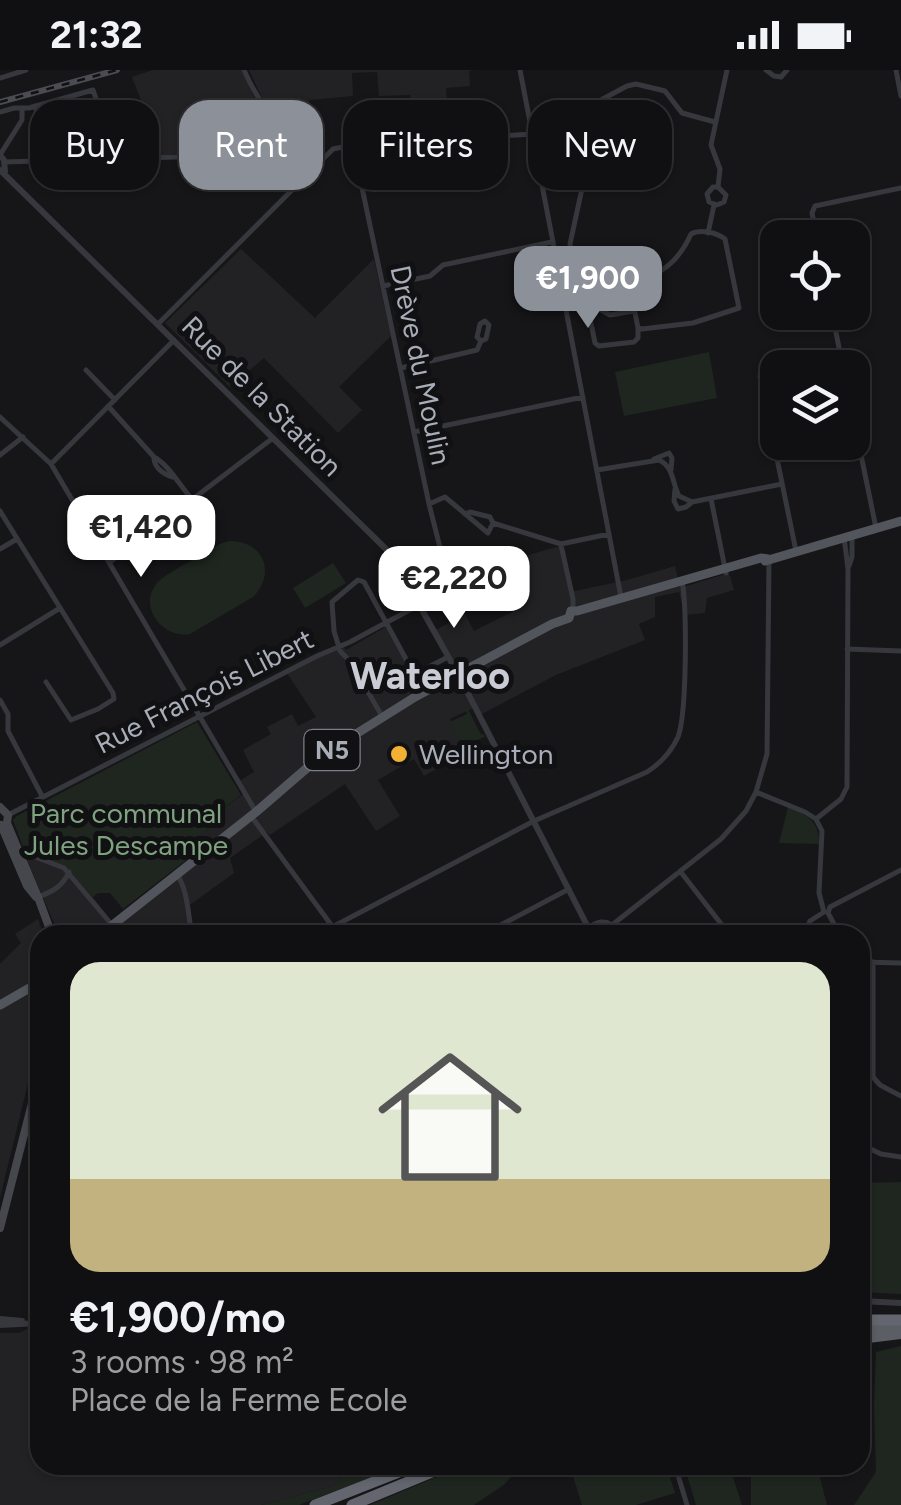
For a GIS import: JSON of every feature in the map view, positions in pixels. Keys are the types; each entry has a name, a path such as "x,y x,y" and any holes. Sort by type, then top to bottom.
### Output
{"highway":[{"path":"870,1320 901,1320"},
{"path":"870,1329 901,1331"},
{"path":"870,1344 901,1331"},
{"path":"315,1505 392,1475"},
{"path":"352,1505 425,1475"}],"main road":[{"name":"N5","path":"115,925 307,768 382,716 574,614 901,520"},
{"name":"N5","path":"574,614 625,600"},
{"path":"3,817 48,925"},
{"path":"3,817 27,886 38,899"},
{"path":"0,1006 30,988"},
{"path":"0,1228 30,1132"}],"street":[{"path":"0,78 26,70"},
{"path":"244,70 260,100"},
{"path":"520,70 528,111"},
{"path":"718,186 720,171 711,145 727,70"},
{"path":"766,70 781,77 787,70"},
{"path":"896,70 901,96"},
{"path":"601,100 627,86 642,84 665,92 671,100"},
{"path":"56,100 92,90 96,100"},
{"path":"672,101 682,113 715,122"},
{"path":"0,112 30,108"},
{"path":"22,110 22,120 2,165 179,157"},
{"path":"323,158 343,147"},
{"name":"Rue de la Station","path":"2,165 390,553 458,674 587,925"},
{"path":"718,186 725,198 714,205 707,194 718,186"},
{"path":"813,220 815,206 901,188"},
{"path":"158,324 292,190"},
{"name":"Drève du Moulin","path":"362,190 448,578 443,591"},
{"path":"543,190 608,534 625,600"},
{"path":"582,190 570,244 571,262 609,272 614,285"},
{"path":"708,233 714,205"},
{"path":"629,282 638,338 634,342 598,346 590,318 596,292 670,266 693,232 724,239 739,308 693,323 638,328"},
{"path":"383,286 430,276 443,265 552,242"},
{"path":"565,306 594,305 610,315 634,311"},
{"path":"51,464 174,340"},
{"path":"401,368 472,353 481,342"},
{"path":"86,370 114,400"},
{"path":"414,432 582,397"},
{"path":"108,406 154,457 155,463 192,499"},
{"path":"0,417 51,464 253,814 331,925"},
{"path":"0,455 23,437"},
{"path":"110,562 273,438"},
{"path":"597,470 654,459 664,462 675,489 692,502 782,484"},
{"path":"777,460 796,551"},
{"path":"862,460 876,528"},
{"path":"429,504 445,497 488,533 493,523"},
{"path":"711,498 726,571"},
{"path":"0,511 114,699 71,720 46,682"},
{"path":"465,514 490,518 493,523 560,544 608,534"},
{"path":"816,820 841,799 847,788 848,536"},
{"path":"0,550 17,539"},
{"path":"560,544 574,614"},
{"path":"596,925 607,921 612,925 722,839 756,792 767,754 768,559"},
{"path":"382,716 338,646 332,602 358,580 364,582 413,672 448,658"},
{"path":"336,925 534,821 660,764 678,736 684,697 682,584"},
{"name":"Rue François Libert","path":"3,817 418,604"},
{"path":"0,645 60,608"},
{"path":"847,650 901,652"},
{"path":"0,700 8,714 8,731 43,797"},
{"path":"756,792 805,812 822,830 819,892 834,925"},
{"path":"18,850 69,872 103,925"},
{"path":"808,925 826,910 901,870"},
{"path":"38,899 58,888 69,872"},
{"path":"680,872 721,925"},
{"path":"177,874 184,887 190,925"},
{"path":"501,925 569,889"},
{"path":"901,963 873,962 873,1077 901,1096"},
{"path":"870,1149 901,1157"},
{"path":"870,1302 901,1304"},
{"path":"0,1322 30,1323"},
{"path":"678,1475 687,1505"}],"shaded area":[{"path":"153,70 242,70 256,100 179,100 179,154 162,155 159,100 141,100 132,77"},
{"path":"249,70 474,70 469,71 470,86 446,88 447,100 379,96 377,72 352,73 353,96 309,100 262,98"},
{"path":"241,249 315,318 374,259 391,336 339,387 362,410 338,433 264,358 230,387 165,323"},
{"path":"560,546 570,592 675,566 680,588 729,573 734,590 707,598 705,613 685,615 679,592 655,597 655,617 639,624 645,640 556,675 480,715 436,630 465,614 474,631 522,607 511,560"},
{"path":"386,628 412,674 402,679 416,701 459,680 473,708 450,719 466,752 424,776 414,759 378,780 400,816 376,831 345,784 270,835 267,832 230,858 234,873 187,907 193,925 116,925 199,859 189,845 220,819 217,813 246,792 239,781 254,772 243,750 271,734 267,727 292,714 298,726 316,717 287,673 342,643 346,650"},
{"path":"22,848 76,875 114,925 55,925"},
{"path":"38,919 40,925 30,925 30,984 24,988 30,992 30,1075 0,1198 0,964 21,943 15,934"},
{"path":"30,1328 30,1475 339,1475 340,1480 333,1486 261,1505 0,1505 0,1333 19,1333"}],"green space":[{"path":"709,352 717,398 624,416 615,372"},
{"path":"229,541 250,546 263,560 264,578 253,597 190,634 162,626 150,601 158,582"},
{"path":"333,563 346,583 305,608 293,588"},
{"path":"470,707 480,733 486,736 463,747 450,722 467,714 465,709"},
{"name":"Parc communal Jules Descampe","path":"197,722 241,795 218,812 220,819 189,845 194,854 123,909 110,893 93,897 67,868 23,847 13,820 17,816"},
{"path":"788,807 811,820 819,844 779,843"},
{"path":"901,1182 901,1294 870,1292 870,1183"},
{"path":"901,1346 901,1505 854,1505 876,1472 876,1352"},
{"path":"339,1475 377,1475 299,1505 261,1505 333,1486"},
{"path":"441,1475 512,1475 474,1505 370,1505"},
{"path":"573,1475 669,1475 675,1493 636,1505 582,1505"},
{"path":"687,1475 732,1475 742,1505 696,1505"},
{"path":"751,1475 819,1475 827,1505 751,1505"}],"railway":[{"path":"0,102 117,70"}],"place":[{"name":"Wellington","path":"399,754"}],"district":[{"name":"Waterloo","path":"430,676"}]}
